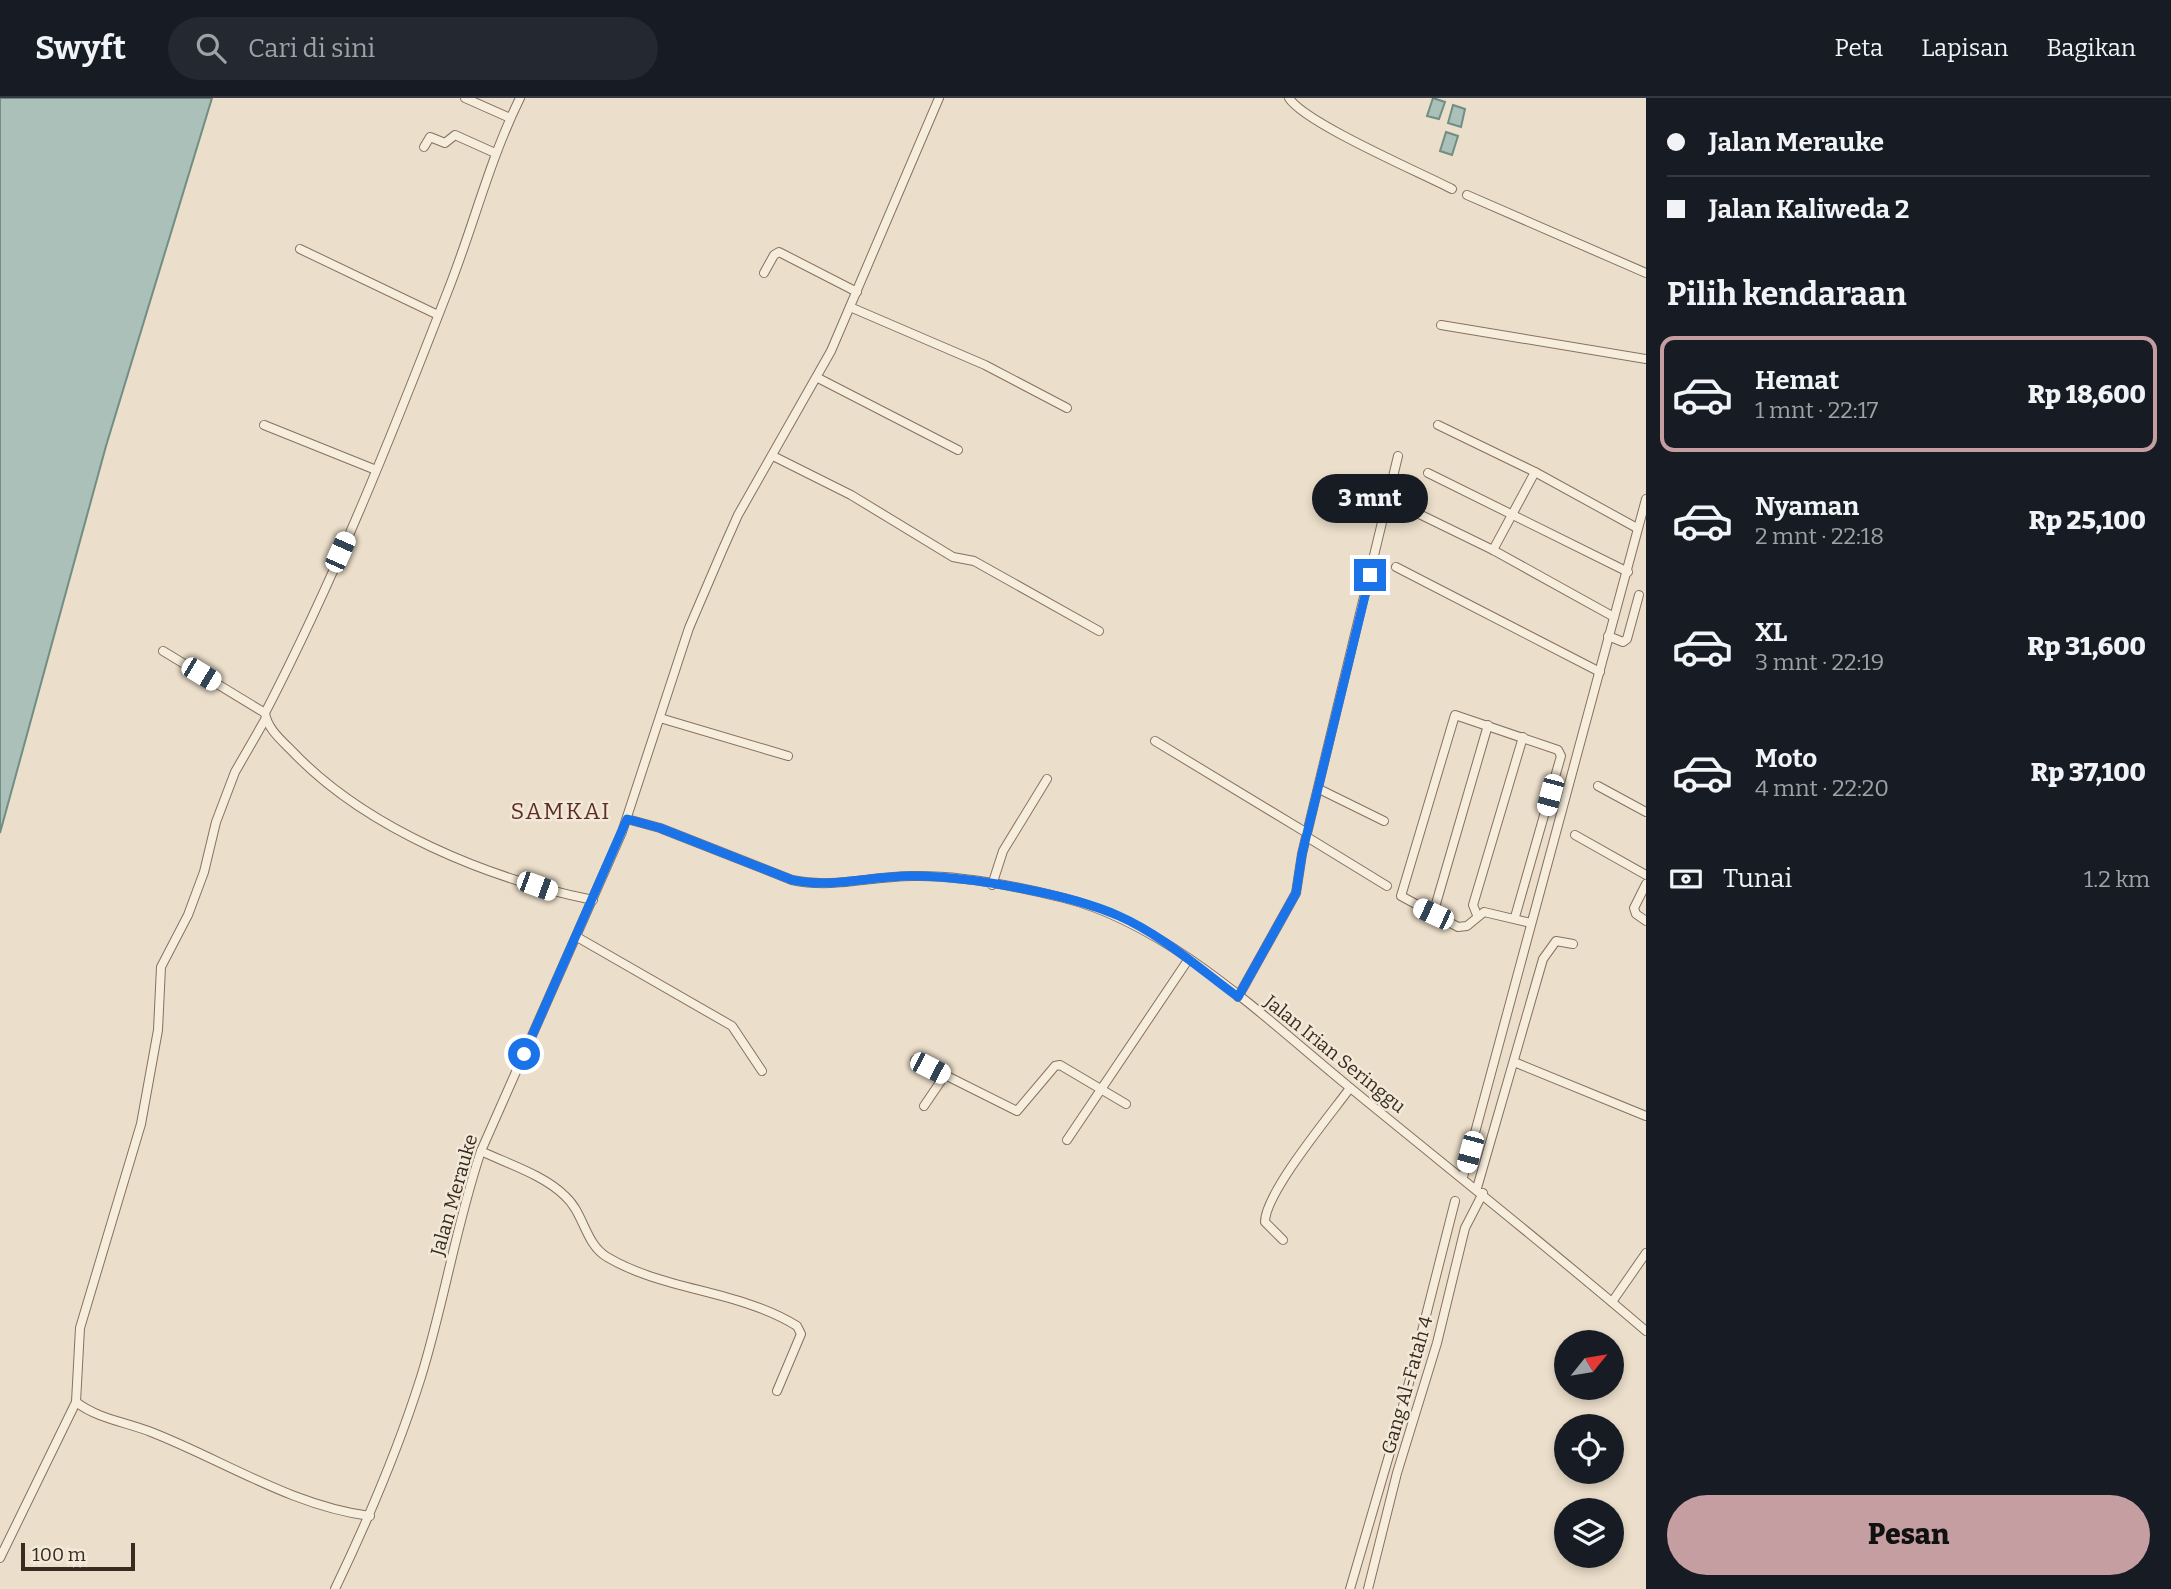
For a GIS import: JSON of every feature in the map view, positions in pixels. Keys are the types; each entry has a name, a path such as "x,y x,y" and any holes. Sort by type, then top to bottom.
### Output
{"street":[{"path":"465,98 510,118"},
{"path":"0,1558 76,1402 80,1328 141,1124 158,1030 161,967 192,904 204,872 216,822 235,772 315,614 376,470 438,314 495,153 520,98"},
{"name":"Jalan Merauke","path":"335,1589 370,1516 422,1375 481,1151 627,819 697,607 738,515 818,378 939,98"},
{"path":"1289,98 1293,105 1325,126 1452,189"},
{"path":"424,147 430,137 445,143 455,135 495,153"},
{"path":"1467,195 1646,273"},
{"path":"300,249 438,314"},
{"path":"764,273 774,255 779,252 857,292"},
{"path":"850,307 985,365 1068,408"},
{"path":"1441,325 1646,359"},
{"path":"818,378 958,450"},
{"path":"264,425 376,470"},
{"path":"1438,425 1535,472 1637,528"},
{"path":"773,456 851,495 944,552 974,561 1099,631"},
{"path":"1238,997 1296,893 1307,835 1398,456"},
{"path":"1493,550 1510,513 1535,472"},
{"path":"1427,473 1628,572"},
{"path":"1474,1185 1531,923 1646,499"},
{"path":"1415,512 1493,550 1614,617"},
{"path":"1396,567 1600,672"},
{"path":"1610,637 1623,642 1629,634 1639,594"},
{"path":"163,651 265,716 304,764 362,809 469,862 553,892 593,900"},
{"path":"1515,917 1561,756 1558,750 1459,715 1453,717 1401,896 1462,927 1483,912 1515,917 1531,923"},
{"path":"660,718 788,756"},
{"path":"1433,914 1488,725"},
{"path":"1477,915 1474,905 1523,737"},
{"path":"1155,741 1387,886"},
{"path":"992,885 1003,851 1047,779"},
{"path":"1598,786 1646,812"},
{"path":"1320,789 1384,821"},
{"name":"Jalan Irian Seringgu","path":"627,819 660,828 792,880 815,885 915,876 992,885 1063,898 1099,908 1141,928 1238,997 1474,1185 1646,1331"},
{"path":"1575,835 1646,875"},
{"path":"1536,846 1551,850"},
{"path":"1646,884 1634,908 1636,914 1646,920"},
{"path":"577,937 732,1026 762,1071"},
{"path":"1474,1185 1548,949 1556,942 1573,944"},
{"path":"1067,1140 1188,960"},
{"path":"915,1060 1013,1111 1021,1109 1055,1066 1060,1065 1126,1104"},
{"path":"1514,1062 1646,1116"},
{"path":"924,1106 945,1075"},
{"path":"1283,1240 1265,1222 1269,1204 1350,1088"},
{"path":"481,1151 554,1187 566,1197 591,1241 607,1258 647,1275 721,1294 797,1326 801,1334 778,1391"},
{"name":"Gang Al-Fatah 4","path":"1368,1589 1398,1473 1437,1343 1474,1185"},
{"path":"1350,1589 1400,1418 1455,1201"},
{"path":"1612,1302 1646,1253"},
{"path":"76,1402 90,1411 160,1436 270,1486 343,1513 370,1516"}],"water":[{"path":"0,98 212,98 106,446 0,833"},
{"path":"1433,98 1445,102 1439,119 1427,116"},
{"path":"1453,105 1465,109 1461,127 1448,123"},
{"path":"1446,132 1458,136 1452,155 1440,151"}],"district":[{"name":"SAMKAI","path":"561,811"}],"route":[{"path":"524,1054 627,819 660,828 792,880 815,885 915,876 992,885 1063,898 1099,908 1141,928 1238,997 1296,893 1302,854 1370,575"}]}
